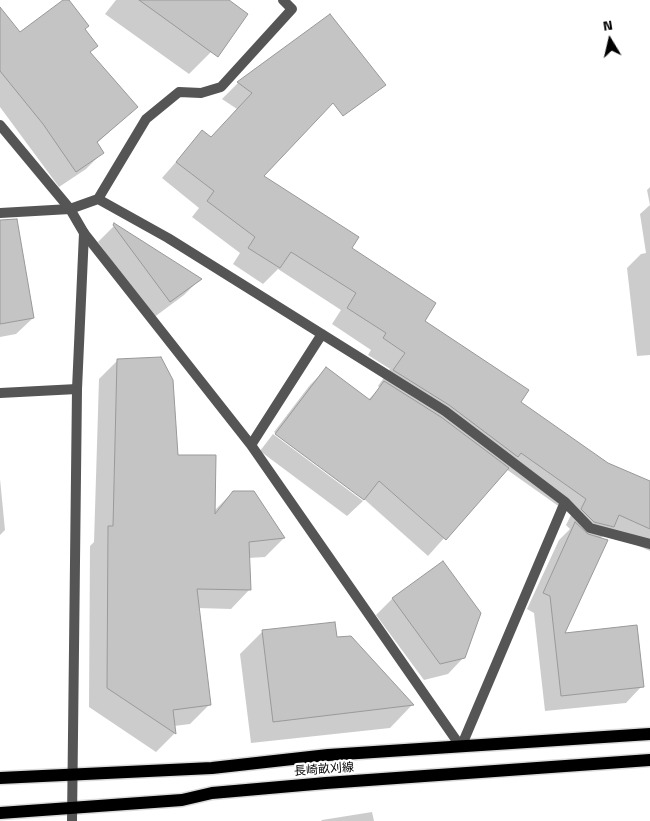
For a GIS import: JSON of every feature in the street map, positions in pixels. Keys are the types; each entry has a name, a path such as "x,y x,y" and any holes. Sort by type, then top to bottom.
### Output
{"main road":[{"name":"長崎畝刈線","path":"0,778 212,768 328,755 650,734"},
{"name":"長崎畝刈線","path":"0,813 72,815 182,800 212,793 650,760"}],"street":[{"path":"0,213 70,209 98,199 146,119 179,92 201,93 222,87 292,9 283,0"},
{"path":"0,125 70,209 84,234 251,445 461,747"},
{"path":"98,199 168,238 445,411 565,502 590,528 650,544"},
{"path":"72,815 76,389 84,234"},
{"path":"251,445 322,334"},
{"path":"0,394 76,389"},
{"path":"461,747 565,502"}],"building":[{"path":"63,0 69,0 89,26 85,29 98,46 90,52 138,107 97,142 104,153 76,172 43,124 0,71 0,7 20,32"},
{"path":"139,0 229,0 248,14 218,57"},
{"path":"330,14 386,85 343,116 333,103 264,176 359,237 352,248 436,303 425,321 529,390 521,402 608,463 650,481 650,529 619,515 614,527 594,522 581,509 586,499 521,453 518,457 449,405 393,370 405,353 383,338 386,333 347,308 356,293 291,252 280,268 248,248 255,237 207,201 214,191 176,162 202,130 211,137 252,93 237,82"},
{"path":"17,219 34,318 0,324 0,220"},
{"path":"114,223 202,279 170,302 113,225"},
{"path":"161,357 173,380 178,455 216,455 215,514 233,491 254,491 285,538 249,542 251,590 197,589 211,705 173,710 176,734 107,688 108,526 113,526 117,359"},
{"path":"326,367 370,400 384,381 441,417 509,468 446,540 379,481 364,500 275,434"},
{"path":"575,522 588,534 608,540 565,633 637,625 644,687 561,696 550,596 543,593"},
{"path":"443,561 481,613 465,658 440,664 392,598"},
{"path":"335,622 337,637 351,636 414,705 273,722 262,630"}]}
